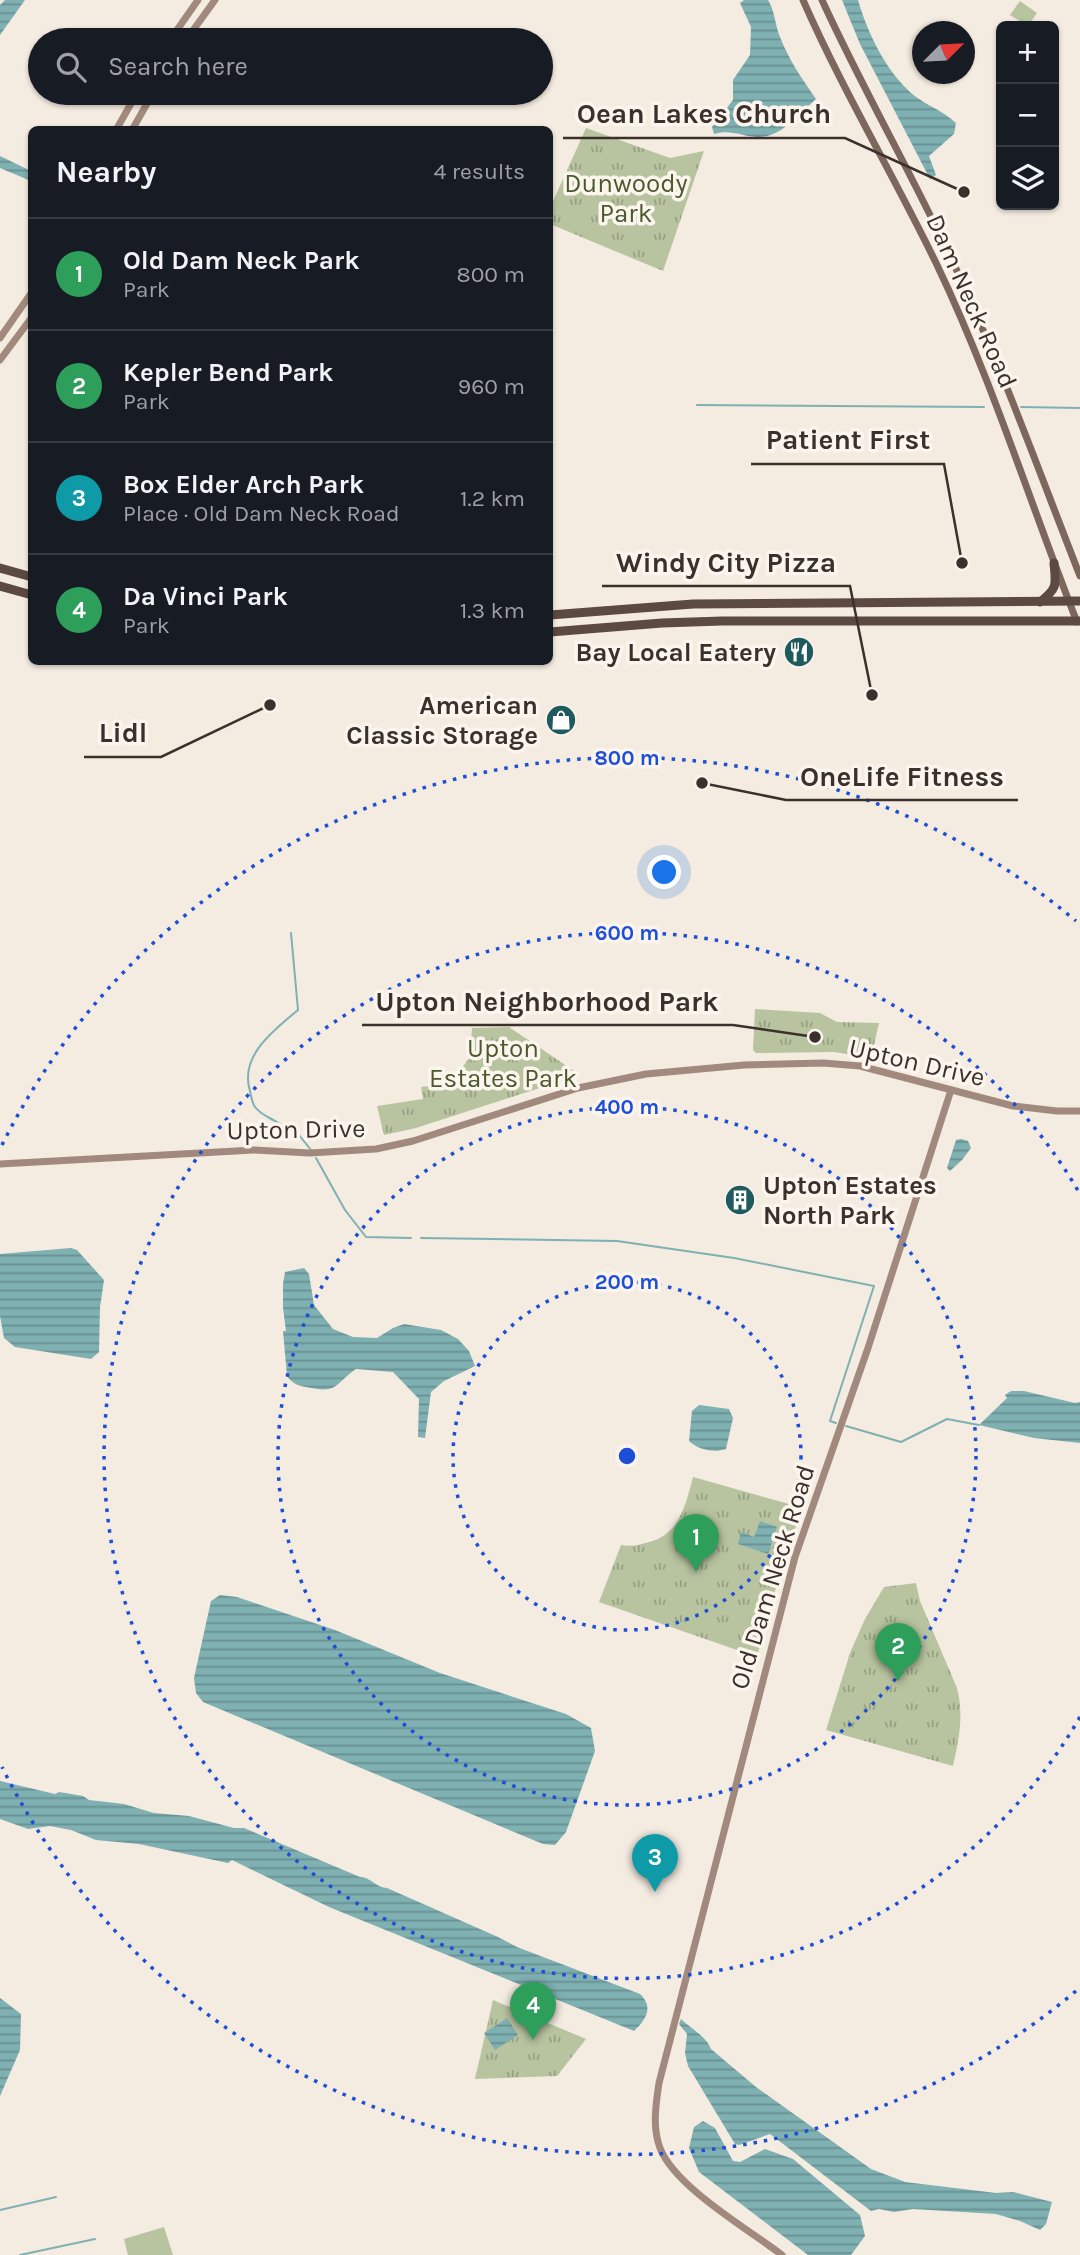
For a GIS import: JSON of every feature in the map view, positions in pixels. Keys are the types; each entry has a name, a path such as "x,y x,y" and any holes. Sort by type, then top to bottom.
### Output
{"highway":[{"path":"1040,602 1052,593 1056,584 1054,563"},
{"path":"0,568 28,576"},
{"path":"0,586 28,594"},
{"path":"553,615 693,604 1080,601"},
{"path":"553,632 722,621 1079,624"}],"main road":[{"name":"Dam Neck Road","path":"803,0 837,74 942,276 971,343 1079,624"},
{"name":"Dam Neck Road","path":"822,0 973,306 1080,576"}],"street":[{"path":"180,28 198,0"},
{"path":"195,28 215,0"},
{"path":"118,126 130,105"},
{"path":"134,126 146,105"},
{"path":"0,338 28,298"},
{"path":"0,360 28,322"},
{"name":"Upton Drive","path":"0,1164 254,1150 310,1153 376,1149 414,1141 578,1088 646,1074 707,1067 842,1064 878,1070 1013,1106 1080,1111"},
{"name":"Old Dam Neck Road","path":"782,2255 686,2184 670,2167 660,2148 656,2130 659,2083 795,1557 868,1348 951,1090"}],"green space":[{"path":"1020,1 1037,13 1031,21 1020,21 1010,15"},
{"name":"Dunwoody Park","path":"586,128 670,158 704,151 663,271 553,225 553,201"},
{"path":"755,1009 820,1013 837,1022 879,1023 871,1058 834,1052 756,1053 753,1050"},
{"name":"Upton Estates Park","path":"509,1027 580,1075 416,1128 384,1135 377,1106 423,1099 421,1087 450,1084 470,1057 472,1028"},
{"path":"693,1477 796,1506 801,1511 778,1580 757,1657 599,1602 621,1545 642,1544 668,1533 680,1517"},
{"path":"916,1583 920,1601 957,1688 960,1727 953,1766 826,1730 850,1653 865,1619 884,1587"},
{"path":"493,2000 586,2039 557,2076 475,2079"},
{"path":"164,2227 173,2255 128,2255 124,2239"}],"water":[{"path":"5,0 25,0 0,35 0,5"},
{"path":"744,0 768,0 787,54 816,99 789,124 766,136 725,132 714,134 712,127 733,100 733,80 750,55 751,27 740,3"},
{"path":"842,0 858,0 878,50 902,84 916,97 956,123 954,134 929,156 936,175 930,179 860,44"},
{"path":"0,156 28,170 28,180 0,168"},
{"path":"956,1140 968,1141 971,1148 950,1171 947,1168"},
{"path":"71,1248 77,1250 104,1280 100,1307 99,1352 91,1359 15,1347 4,1338 0,1316 0,1254"},
{"path":"304,1268 309,1274 314,1305 333,1329 353,1337 377,1338 404,1324 441,1330 458,1339 469,1351 475,1366 444,1381 431,1392 425,1438 418,1437 419,1399 393,1372 356,1369 330,1389 300,1386 287,1376 283,1284 285,1272"},
{"path":"1011,1391 1080,1402 1080,1443 1034,1438 979,1425"},
{"path":"699,1405 729,1409 733,1418 726,1449 706,1450 689,1441 692,1411"},
{"path":"760,1521 777,1527 768,1554 738,1544 741,1532 754,1537"},
{"path":"220,1595 237,1597 335,1630 440,1673 566,1714 591,1728 595,1751 566,1832 555,1845 543,1844 203,1702 196,1693 194,1678 211,1601"},
{"path":"0,1781 55,1794 59,1792 83,1796 89,1800 124,1804 154,1813 189,1816 234,1828 244,1828 367,1879 517,1947 640,1994 647,2004 647,2013 634,2031 329,1907 232,1860 228,1863 139,1844 96,1840 71,1830 50,1826 28,1829 0,1819"},
{"path":"0,1998 21,2014 20,2050 0,2096"},
{"path":"507,2018 518,2035 495,2050 484,2033"},
{"path":"681,2019 756,2087 871,2169 905,2182 996,2193 1013,2192 1052,2202 1046,2224 1040,2230 996,2214 913,2209 871,2211 770,2134 735,2144 688,2066 685,2053 687,2034 679,2024"},
{"path":"703,2121 715,2128 733,2161 740,2162 765,2149 793,2159 860,2215 865,2236 851,2255 808,2255 699,2172 689,2148 694,2127"}],"waterway":[{"path":"697,405 984,407"},
{"path":"1021,407 1080,408"},
{"path":"291,933 298,1010 261,1045 249,1066 248,1078 255,1107 286,1130 295,1130 311,1150"},
{"path":"316,1158 345,1210 366,1237 411,1238"},
{"path":"421,1238 617,1241 734,1258 874,1286 830,1421 836,1423"},
{"path":"846,1426 901,1442 947,1419 979,1425"},
{"path":"0,2210 56,2197"},
{"path":"20,2255 95,2239"}],"place":[{"name":"Oean Lakes Church","path":"964,192"},
{"name":"Patient First","path":"962,563"},
{"name":"Bay Local Eatery","path":"799,652"},
{"name":"Windy City Pizza","path":"872,695"},
{"name":"Lidl","path":"270,705"},
{"name":"American Classic Storage","path":"561,720"},
{"name":"OneLife Fitness","path":"702,783"},
{"name":"Upton Neighborhood Park","path":"815,1037"},
{"name":"Upton Estates North Park","path":"740,1200"},
{"name":"Old Dam Neck Park","path":"696,1572"},
{"name":"Kepler Bend Park","path":"898,1681"},
{"name":"Box Elder Arch Park","path":"655,1892"},
{"name":"Da Vinci Park","path":"533,2040"}]}
